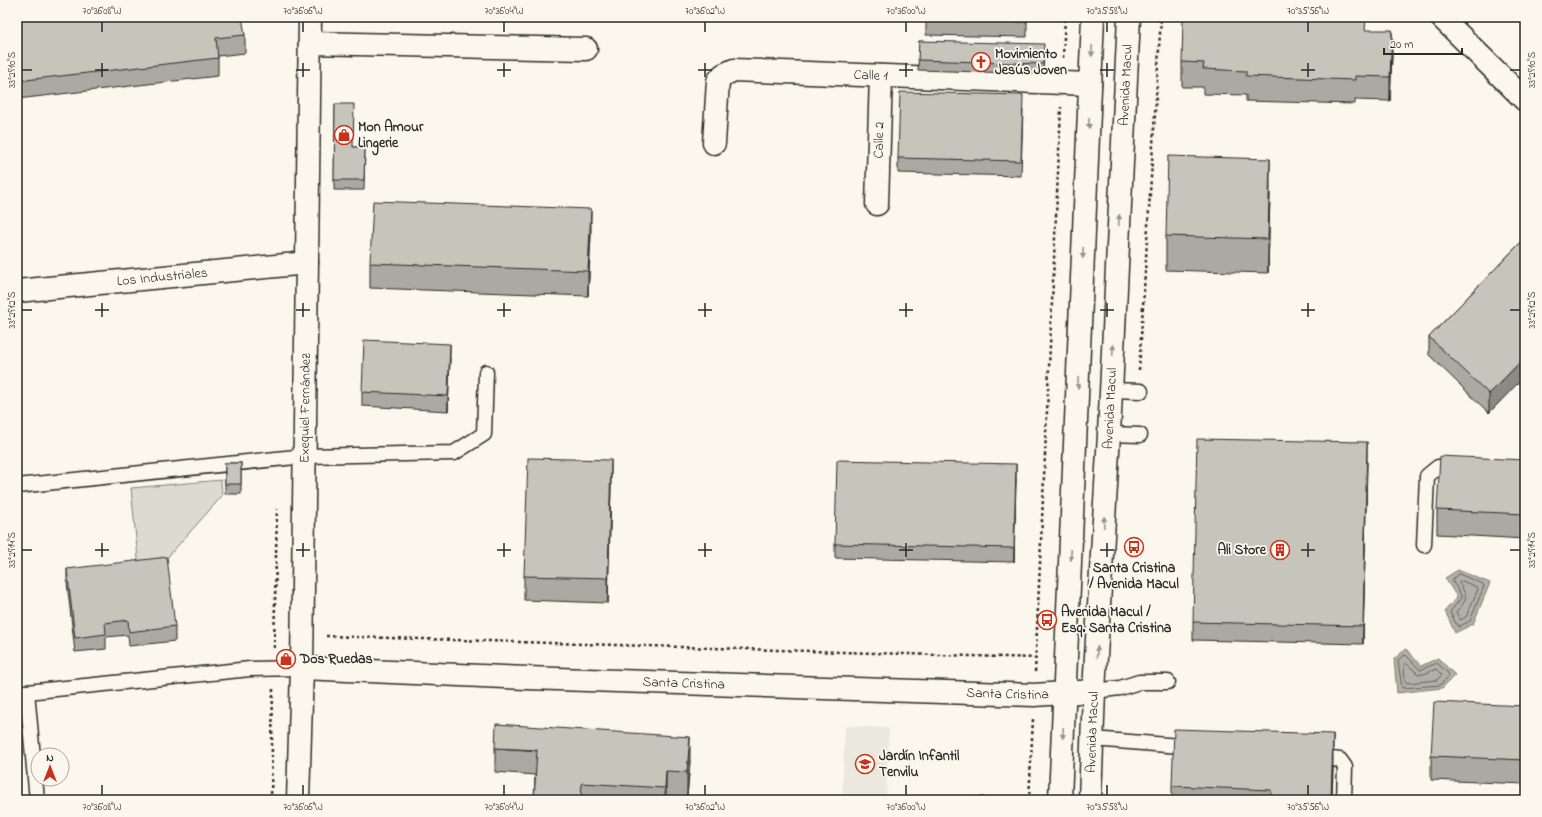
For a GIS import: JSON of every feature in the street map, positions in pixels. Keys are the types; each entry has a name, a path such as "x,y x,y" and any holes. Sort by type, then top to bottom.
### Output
{"street":[{"name":"Exequiel Fernández","path":"298,800 302,668 310,17"},
{"name":"Avenida Macul","path":"1060,800 1093,17"},
{"name":"Avenida Macul","path":"1090,800 1094,691 1109,434 1129,17"},
{"path":"1441,17 1525,100"},
{"path":"310,43 586,49"},
{"name":"Calle 1","path":"714,143 718,81 728,71 734,70 1090,84"},
{"name":"Calle 2","path":"877,204 881,76"},
{"name":"Los Industriales","path":"17,291 307,264"},
{"name":"Santa Cristina","path":"302,668 527,678 1034,695 1094,691"}],"lane":[{"path":"17,486 305,456 454,453 484,434 486,372"},
{"path":"1111,390 1141,391"},
{"path":"1109,434 1140,435"},
{"path":"1424,545 1427,476 1438,467 1469,469"},
{"path":"37,800 22,692 250,669 302,668"},
{"path":"1094,691 1120,688 1139,682 1168,682"},
{"path":"1093,739 1203,748"},
{"path":"1304,756 1340,760 1345,767 1344,800"}],"path":[{"path":"1029,800 1065,17"},
{"path":"271,800 278,505"},
{"path":"326,636 1036,658"}],"shaded area":[{"path":"221,480 222,496 158,568 139,569 131,488"},
{"name":"Jardín Infantil Tenvilu","path":"845,726 889,728 886,800 842,800"}],"water":[{"path":"1458,570 1490,583 1473,624 1455,633 1445,611 1457,597 1445,578"},
{"path":"1406,649 1421,666 1438,658 1455,675 1442,688 1397,693 1394,659"}],"building":[{"path":"17,17 242,17 245,35 216,38 218,58 17,81"},
{"path":"926,17 1027,17 1027,22 926,21"},
{"path":"1183,17 1303,17 1366,19 1365,30 1392,30 1390,77 1355,76 1355,80 1246,76 1246,71 1203,69 1204,63 1182,62"},
{"path":"919,41 1044,44 1043,64 918,60"},
{"path":"900,92 1023,95 1021,161 898,158"},
{"name":"Mon Amour Lingerie","path":"335,104 354,104 353,147 365,147 364,180 334,180"},
{"path":"1168,156 1270,159 1268,239 1166,236"},
{"path":"373,201 591,209 588,271 370,263"},
{"path":"1525,238 1525,357 1489,394 1429,337"},
{"path":"364,340 450,344 448,396 362,392"},
{"name":"Ali Store","path":"1197,439 1367,442 1363,626 1193,622"},
{"path":"1440,456 1525,460 1525,514 1437,510"},
{"path":"528,458 611,460 608,578 524,576"},
{"path":"837,460 1016,464 1014,548 835,544"},
{"path":"225,463 241,463 241,484 225,484"},
{"path":"167,557 175,626 129,632 128,620 105,623 106,634 75,638 67,569"},
{"path":"1434,702 1525,706 1525,760 1431,756"},
{"path":"496,724 690,737 687,772 666,771 665,788 582,783 581,800 534,800 537,750 495,748"},
{"path":"1174,729 1333,734 1331,800 1271,800 1271,790 1172,786"},
{"path":"940,797 983,797 983,800 940,800"}],"place":[{"name":"Movimiento Jesús Joven","path":"981,62"},
{"name":"Mon Amour Lingerie","path":"344,135"},
{"name":"Santa Cristina / Avenida Macul","path":"1134,547"},
{"name":"Ali Store","path":"1280,550"},
{"name":"Avenida Macul / Esq. Santa Cristina","path":"1047,620"},
{"name":"Dos Ruedas","path":"286,659"},
{"name":"Jardín Infantil Tenvilu","path":"865,764"}]}
